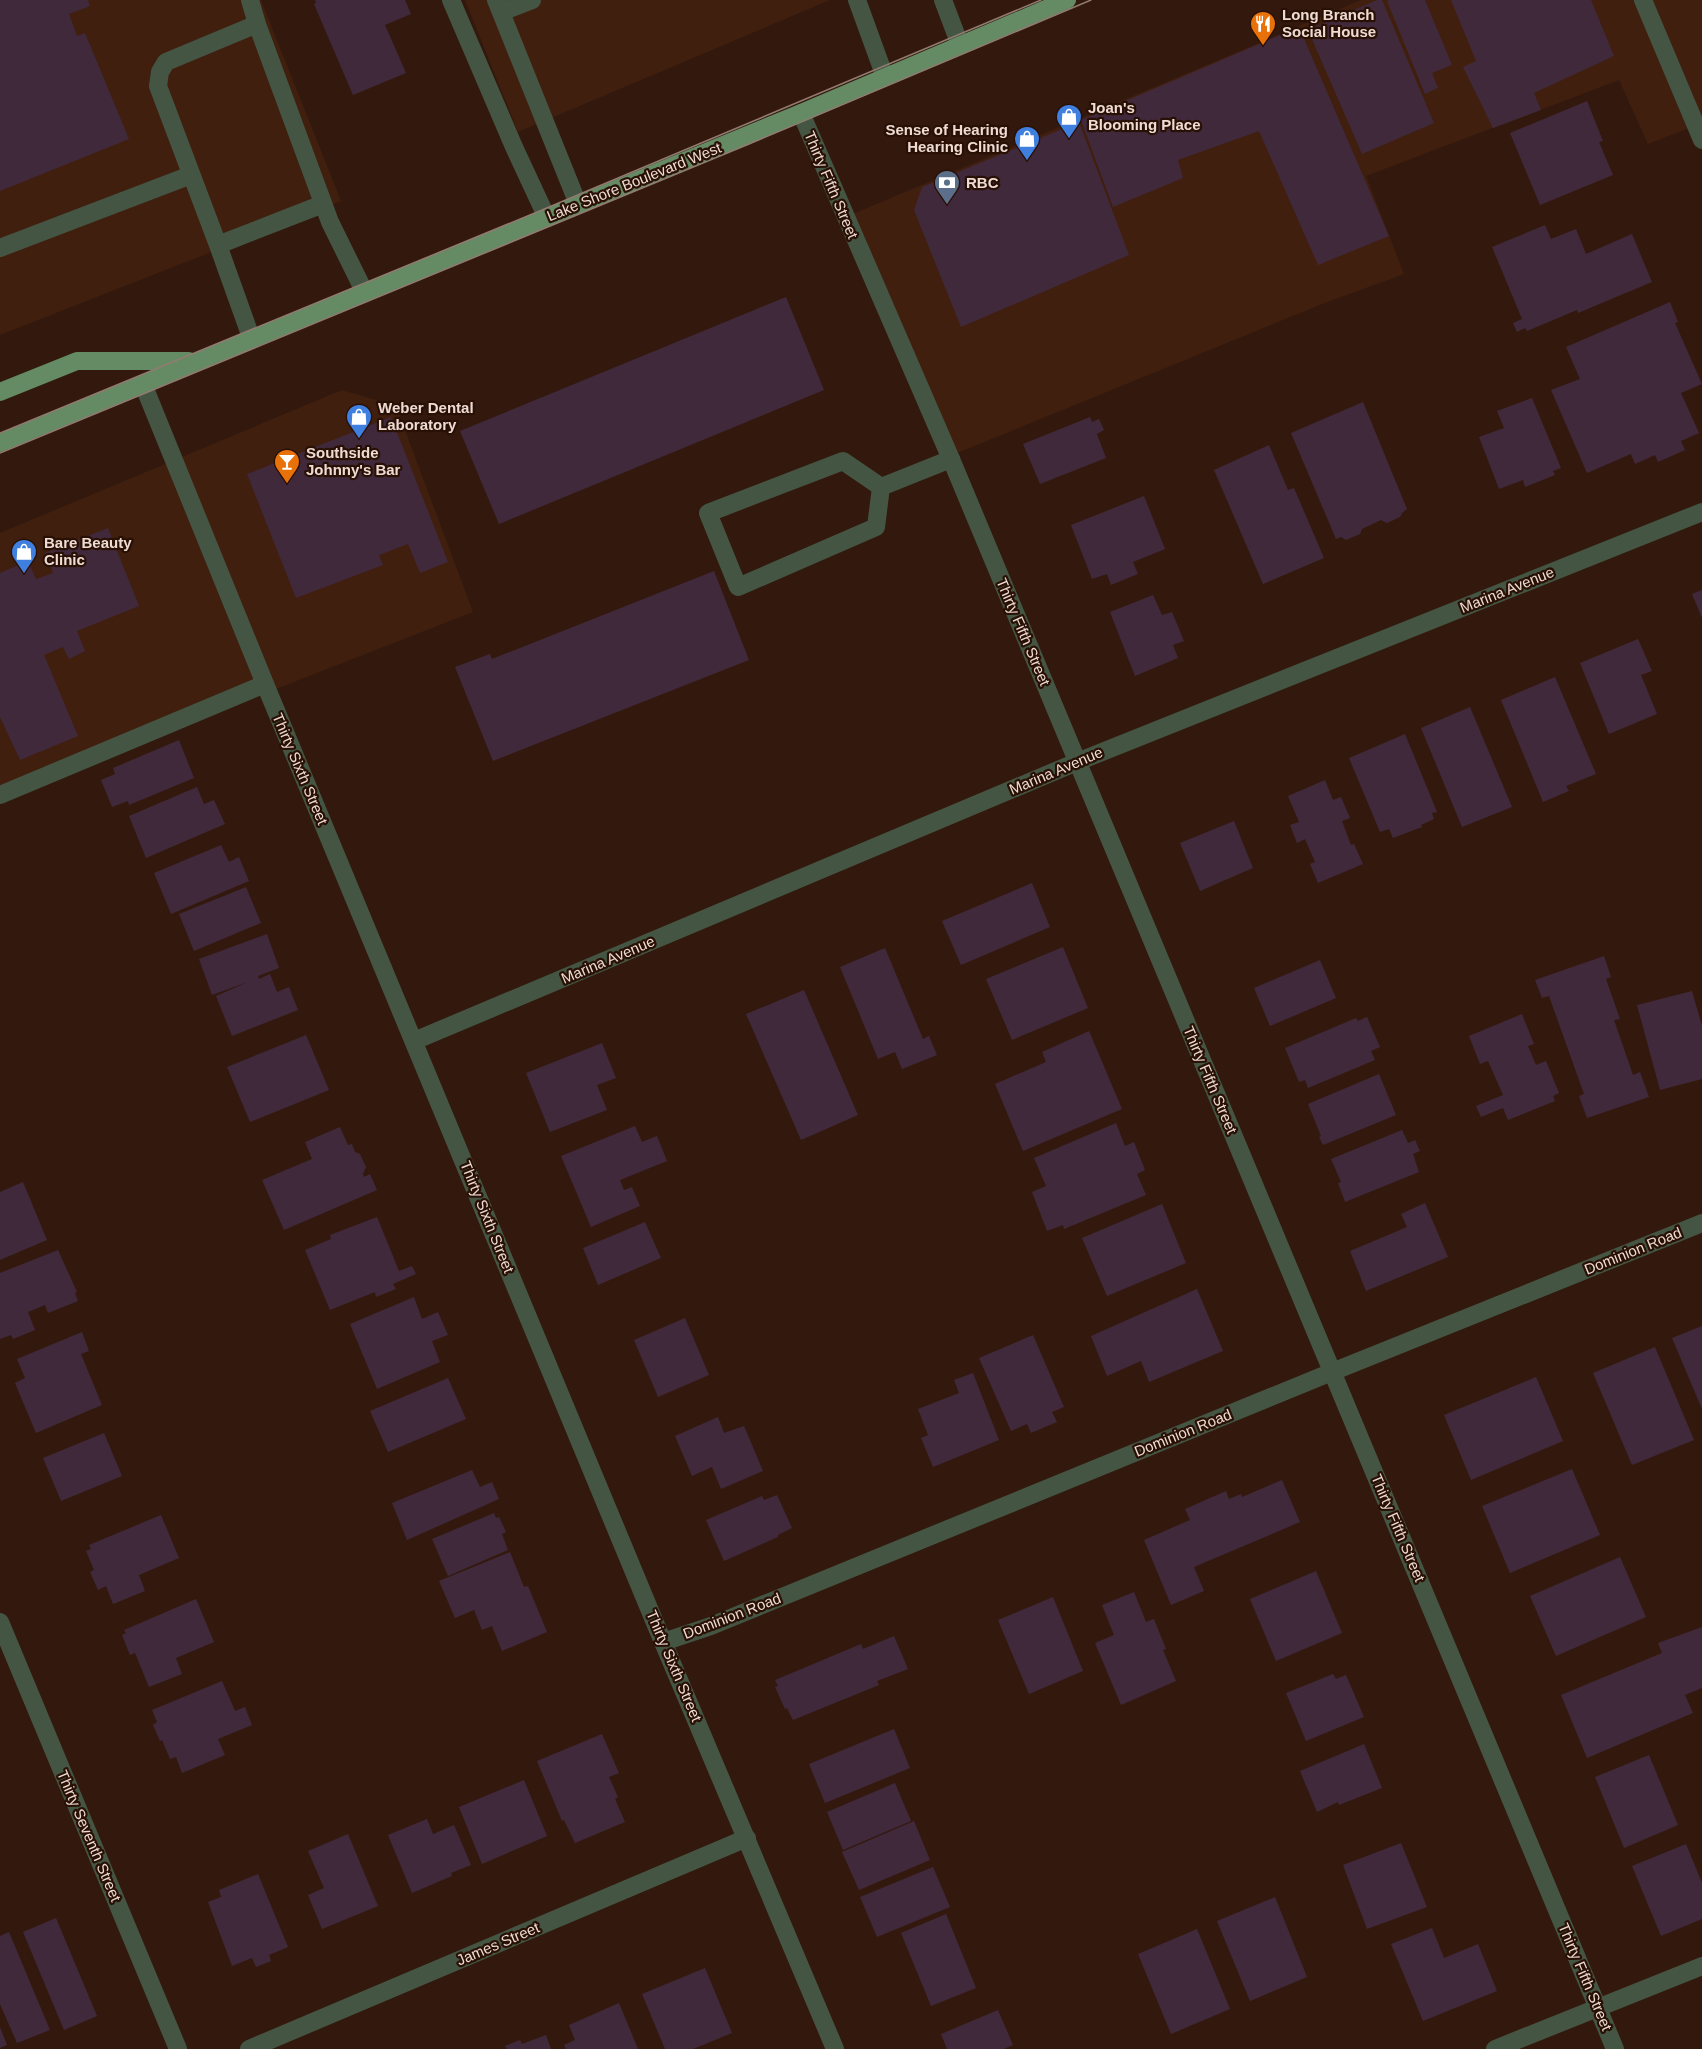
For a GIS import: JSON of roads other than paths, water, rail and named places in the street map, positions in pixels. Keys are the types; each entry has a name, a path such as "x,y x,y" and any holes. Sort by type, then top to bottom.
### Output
{"main road":[{"name":"Lake Shore Boulevard West","path":"0,443 801,113 1067,0"},
{"name":"Lake Shore Boulevard West","path":"0,392 77,361 200,361"}],"street":[{"path":"250,0 323,204 365,293"},
{"path":"451,0 547,218"},
{"path":"531,0 499,6 578,204"},
{"path":"857,0 885,77"},
{"path":"943,0 960,45"},
{"path":"1643,0 1702,137"},
{"path":"252,340 158,86 160,72 166,62 257,24"},
{"name":"Thirty Fifth Street","path":"801,113 951,459 1615,2049"},
{"path":"0,248 191,175"},
{"path":"218,245 323,204"},
{"name":"Thirty Sixth Street","path":"143,384 265,684 663,1642 835,2049"},
{"path":"881,487 951,459"},
{"path":"843,461 881,487 876,527 738,586 708,513 843,461"},
{"name":"Marina Avenue","path":"414,1041 1077,762 1702,512"},
{"path":"0,795 265,684"},
{"name":"Dominion Road","path":"663,1642 711,1626 1332,1371 1702,1223"},
{"name":"Thirty Seventh Street","path":"0,1622 178,2049"},
{"name":"James Street","path":"249,2049 747,1838"},
{"path":"1496,2049 1702,1966"}],"tram line":[{"path":"0,433 542,210 1041,0"},
{"path":"0,453 749,144 1091,0"}],"place":[{"name":"Long Branch Social House","path":"1263,47"},
{"name":"Joan's Blooming Place","path":"1069,140"},
{"name":"Sense of Hearing Hearing Clinic","path":"1027,162"},
{"name":"RBC","path":"947,206"},
{"name":"Weber Dental Laboratory","path":"359,440"},
{"name":"Southside Johnny's Bar","path":"287,485"},
{"name":"Bare Beauty Clinic","path":"24,575"}]}
